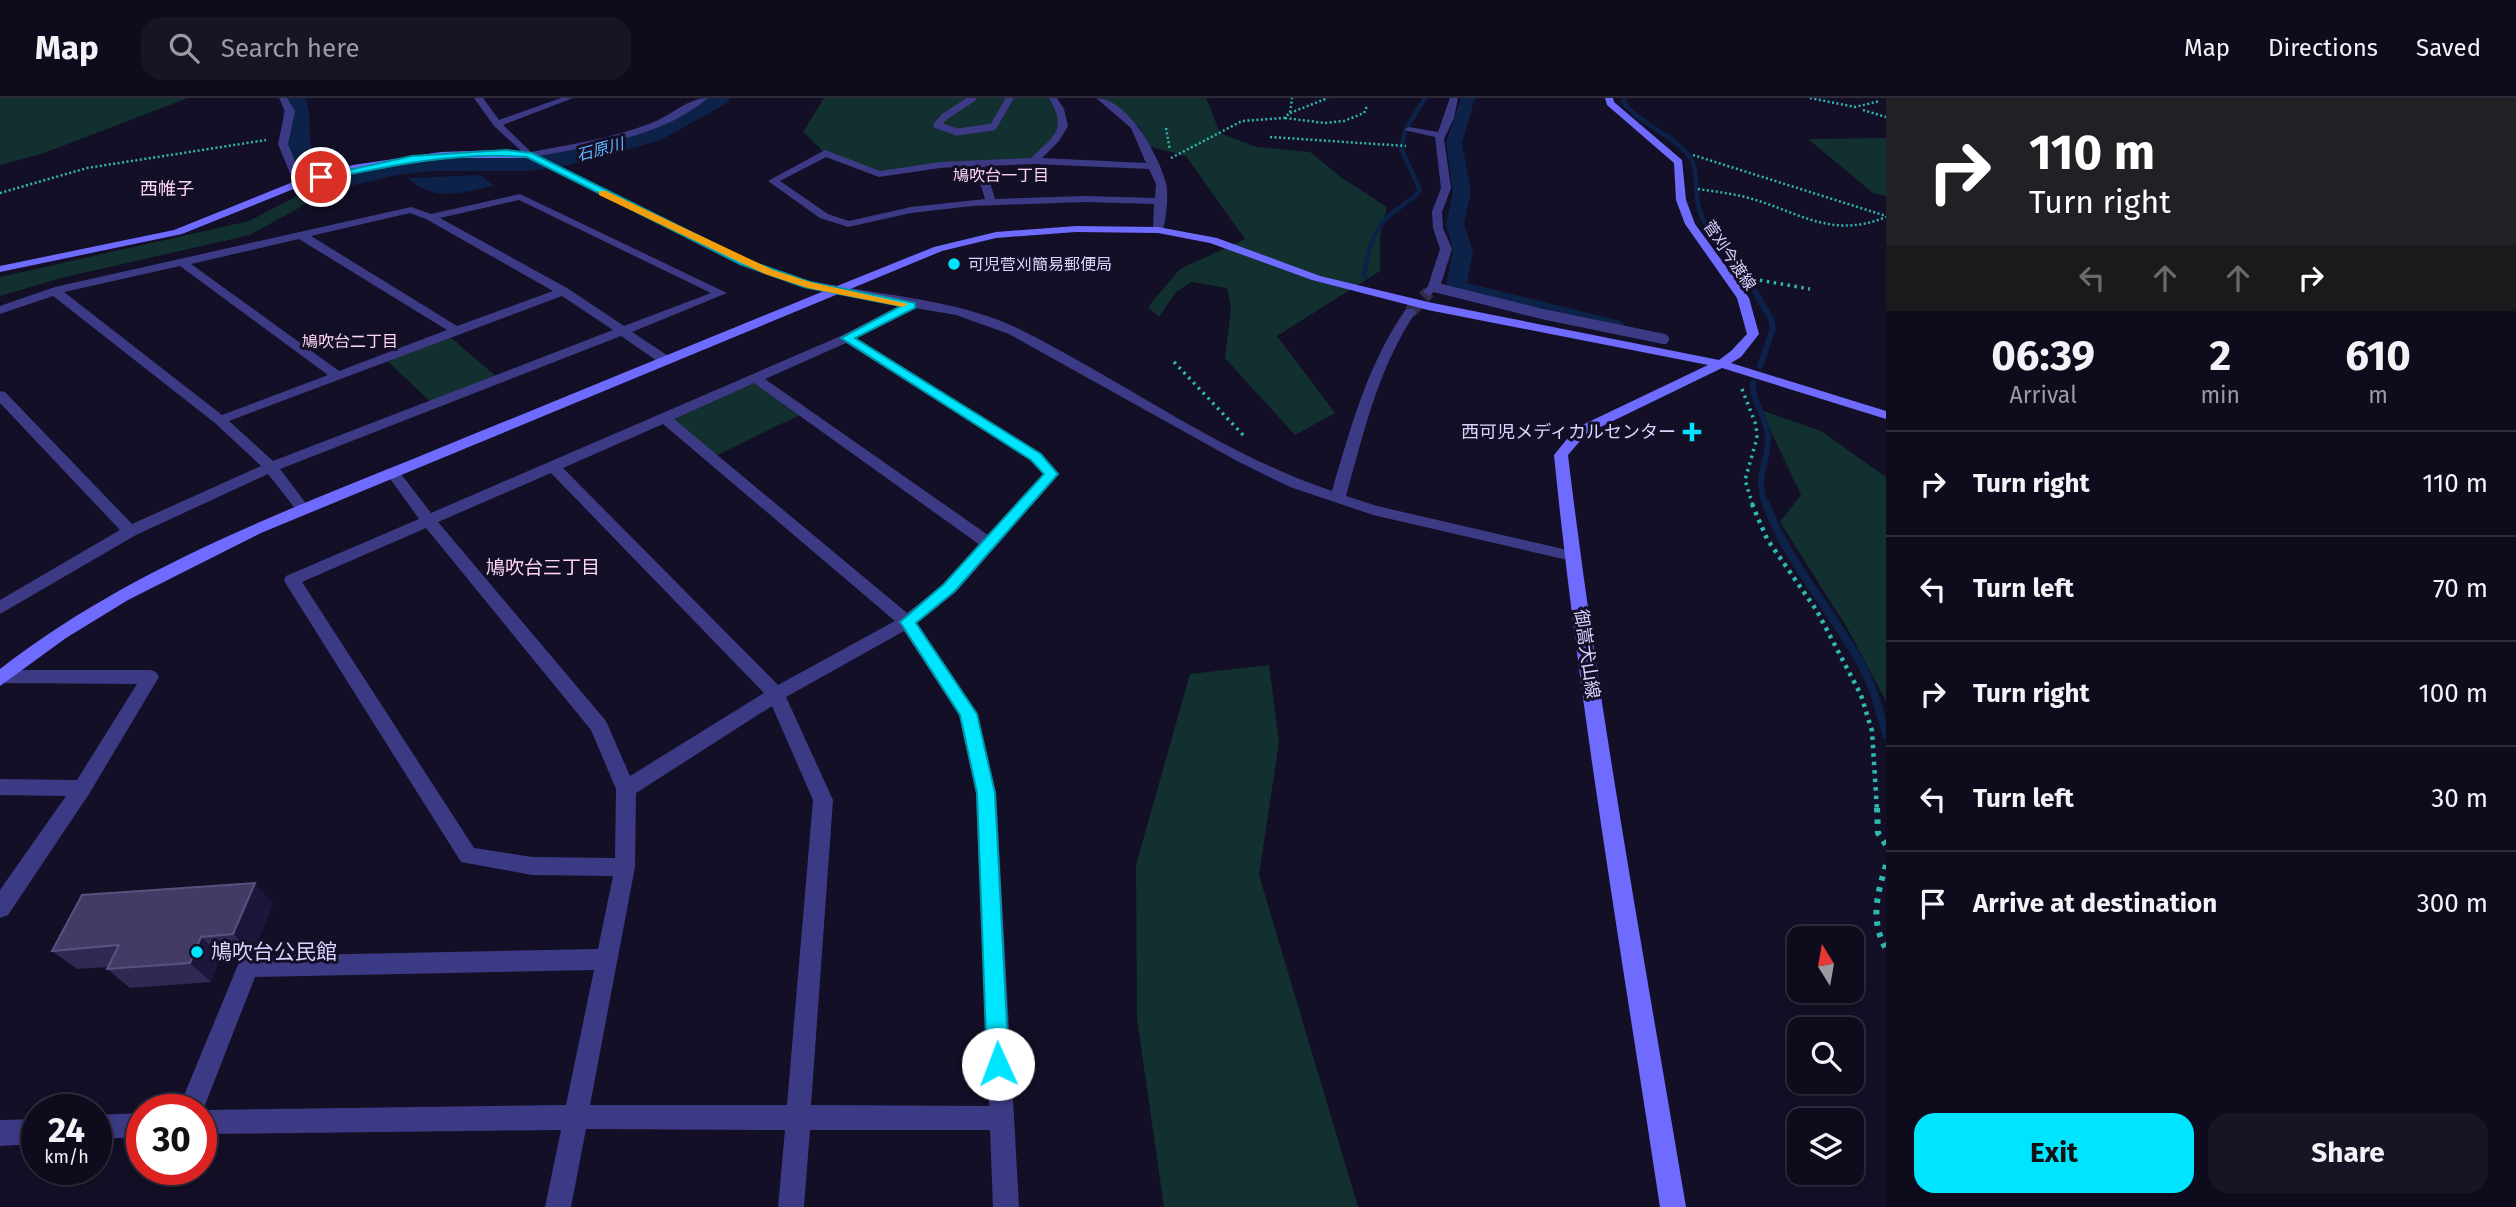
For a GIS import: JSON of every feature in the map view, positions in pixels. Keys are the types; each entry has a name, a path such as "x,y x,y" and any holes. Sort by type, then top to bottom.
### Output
{"street":[{"path":"284,98 290,111 285,150 299,183"},
{"path":"478,98 497,124 529,155 744,262 808,285 959,312 1013,331 1296,484 1373,510 1572,556"},
{"path":"497,124 569,98"},
{"path":"0,269 54,254 177,233 237,211 299,183 321,177 412,158 506,153 529,155 611,139 658,124 705,98"},
{"path":"1034,161 1063,133 1063,111 1053,98"},
{"path":"1100,98 1135,127 1161,184 1158,230"},
{"path":"1431,290 1446,249 1438,228 1437,212 1446,188 1439,139 1454,98"},
{"name":"菅刈今渡線","path":"1609,98 1610,103 1662,144 1679,162 1681,200 1690,224 1743,298 1753,334 1736,354 1721,364"},
{"path":"1409,130 1441,135"},
{"path":"1151,166 1034,161 940,165 879,174 825,153 773,181 824,216 848,224 911,210 991,202 1085,199 1159,201"},
{"path":"979,163 991,202"},
{"path":"0,608 130,531 271,467 721,293 520,197 430,216"},
{"path":"0,310 55,291 184,264 411,210 430,216 562,291 664,360"},
{"path":"1,677 92,612 167,571 303,509 938,249 996,235 1076,229 1158,230 1213,240 1316,278 1428,306 1721,364 1886,415"},
{"path":"301,235 456,331"},
{"path":"184,264 338,376"},
{"path":"55,291 220,420 271,467 303,509"},
{"path":"220,420 562,291"},
{"path":"625,867 532,866 468,856 292,580 846,338 911,305"},
{"path":"1338,497 1371,389 1396,329 1409,312"},
{"path":"626,789 776,694 908,622 950,588 1052,474 1036,457 846,338"},
{"name":"御嵩犬山線","path":"1673,1207 1601,757 1572,556 1561,455 1581,431 1721,364"},
{"path":"755,378 990,544"},
{"path":"0,396 130,531"},
{"path":"663,418 908,622 968,714 986,793 1006,1207"},
{"path":"554,466 776,694 823,800 791,1207"},
{"path":"393,473 428,520 599,726 626,789 625,867 558,1207"},
{"path":"0,908 82,788 150,677 1,677"},
{"path":"0,787 82,788"},
{"path":"196,1094 248,967 606,959"},
{"path":"217,1122 576,1116 1000,1118"},
{"path":"0,1133 21,1132"}],"lane":[{"path":"973,98 960,109 942,116 937,125 947,132 971,133 993,127 1010,98"},
{"path":"1431,290 1664,339"}],"path":[{"path":"1290,113 1292,98"},
{"path":"1284,118 1328,98"},
{"path":"1810,98 1867,108 1880,101"},
{"path":"1151,166 1163,165 1173,156 1242,121 1284,118 1311,124 1331,124 1364,113 1367,106"},
{"path":"1856,107 1886,117"},
{"path":"1166,128 1167,142 1173,156"},
{"path":"0,194 87,168 285,137"},
{"path":"1270,137 1393,145"},
{"path":"1694,155 1886,217"},
{"path":"1707,191 1742,196 1828,226 1874,222 1886,217"},
{"path":"1760,280 1810,289"},
{"path":"1174,362 1247,439"},
{"path":"1721,364 1741,387 1756,425 1757,438 1745,480 1758,520 1767,539 1816,611 1861,695 1872,730 1878,833 1886,845"},
{"path":"1886,865 1876,902 1875,932 1886,949"}],"green space":[{"path":"0,98 188,98 44,153 0,165"},
{"path":"824,98 1051,98 1065,125 1034,161 942,165 879,174 825,153 803,132"},
{"path":"1101,98 1206,98 1220,133 1256,147 1310,152 1342,178 1387,207 1380,235 1380,271 1277,336 1335,413 1295,435 1225,358 1231,309 1227,288 1192,282 1176,292 1159,317 1148,307 1180,269 1245,239 1186,156 1148,146 1139,127"},
{"path":"1886,138 1886,196 1873,193 1808,139"},
{"path":"301,194 311,201 250,235 61,278 0,296 0,277 249,221"},
{"path":"448,335 498,378 433,404 384,358"},
{"path":"755,378 804,413 711,458 663,417"},
{"path":"1761,410 1821,431 1886,477 1886,701 1846,626 1780,522 1801,495"},
{"path":"1269,665 1279,742 1259,875 1358,1207 1164,1207 1137,1019 1136,865 1190,674"}],"water":[{"path":"480,175 494,186 460,193 438,193 418,186 408,178"}],"building":[{"path":"255,883 233,934 201,937 190,963 107,969 119,945 52,951 82,895"}],"waterway":[{"name":"石原川","path":"293,98 298,152 317,185 397,167 431,163 528,163 564,158 650,135 718,98"},
{"path":"1364,275 1369,250 1379,228 1420,190 1401,148 1406,129 1425,98"},
{"path":"1468,98 1454,143 1462,192 1455,224 1463,251 1456,286 1614,325"},
{"path":"1625,98 1623,102 1630,110 1678,145 1692,161 1698,204 1705,224 1745,275"},
{"path":"1744,273 1771,319 1773,328 1760,366"},
{"path":"1753,383 1768,436 1761,477 1766,506"},
{"path":"1766,504 1786,547 1863,668 1874,692 1886,735"}],"tunnel":[{"path":"1410,312 1429,292"}],"slow traffic":[{"path":"602,193 769,272 808,285 903,304"}],"place":[{"name":"可児菅刈簡易郵便局","path":"954,264"},
{"name":"西可児メディカルセンター","path":"1692,432"},
{"name":"鳩吹台公民館","path":"197,952"}],"district":[{"name":"鳩吹台一丁目","path":"1001,175"},
{"name":"西帷子","path":"167,189"},
{"name":"鳩吹台二丁目","path":"350,341"},
{"name":"鳩吹台三丁目","path":"543,567"}],"route":[{"path":"321,177 412,158 506,153 529,155 769,272 808,285 911,305 846,338 1036,457 1052,474 950,588 908,622 968,714 986,793 998,1064"}]}
